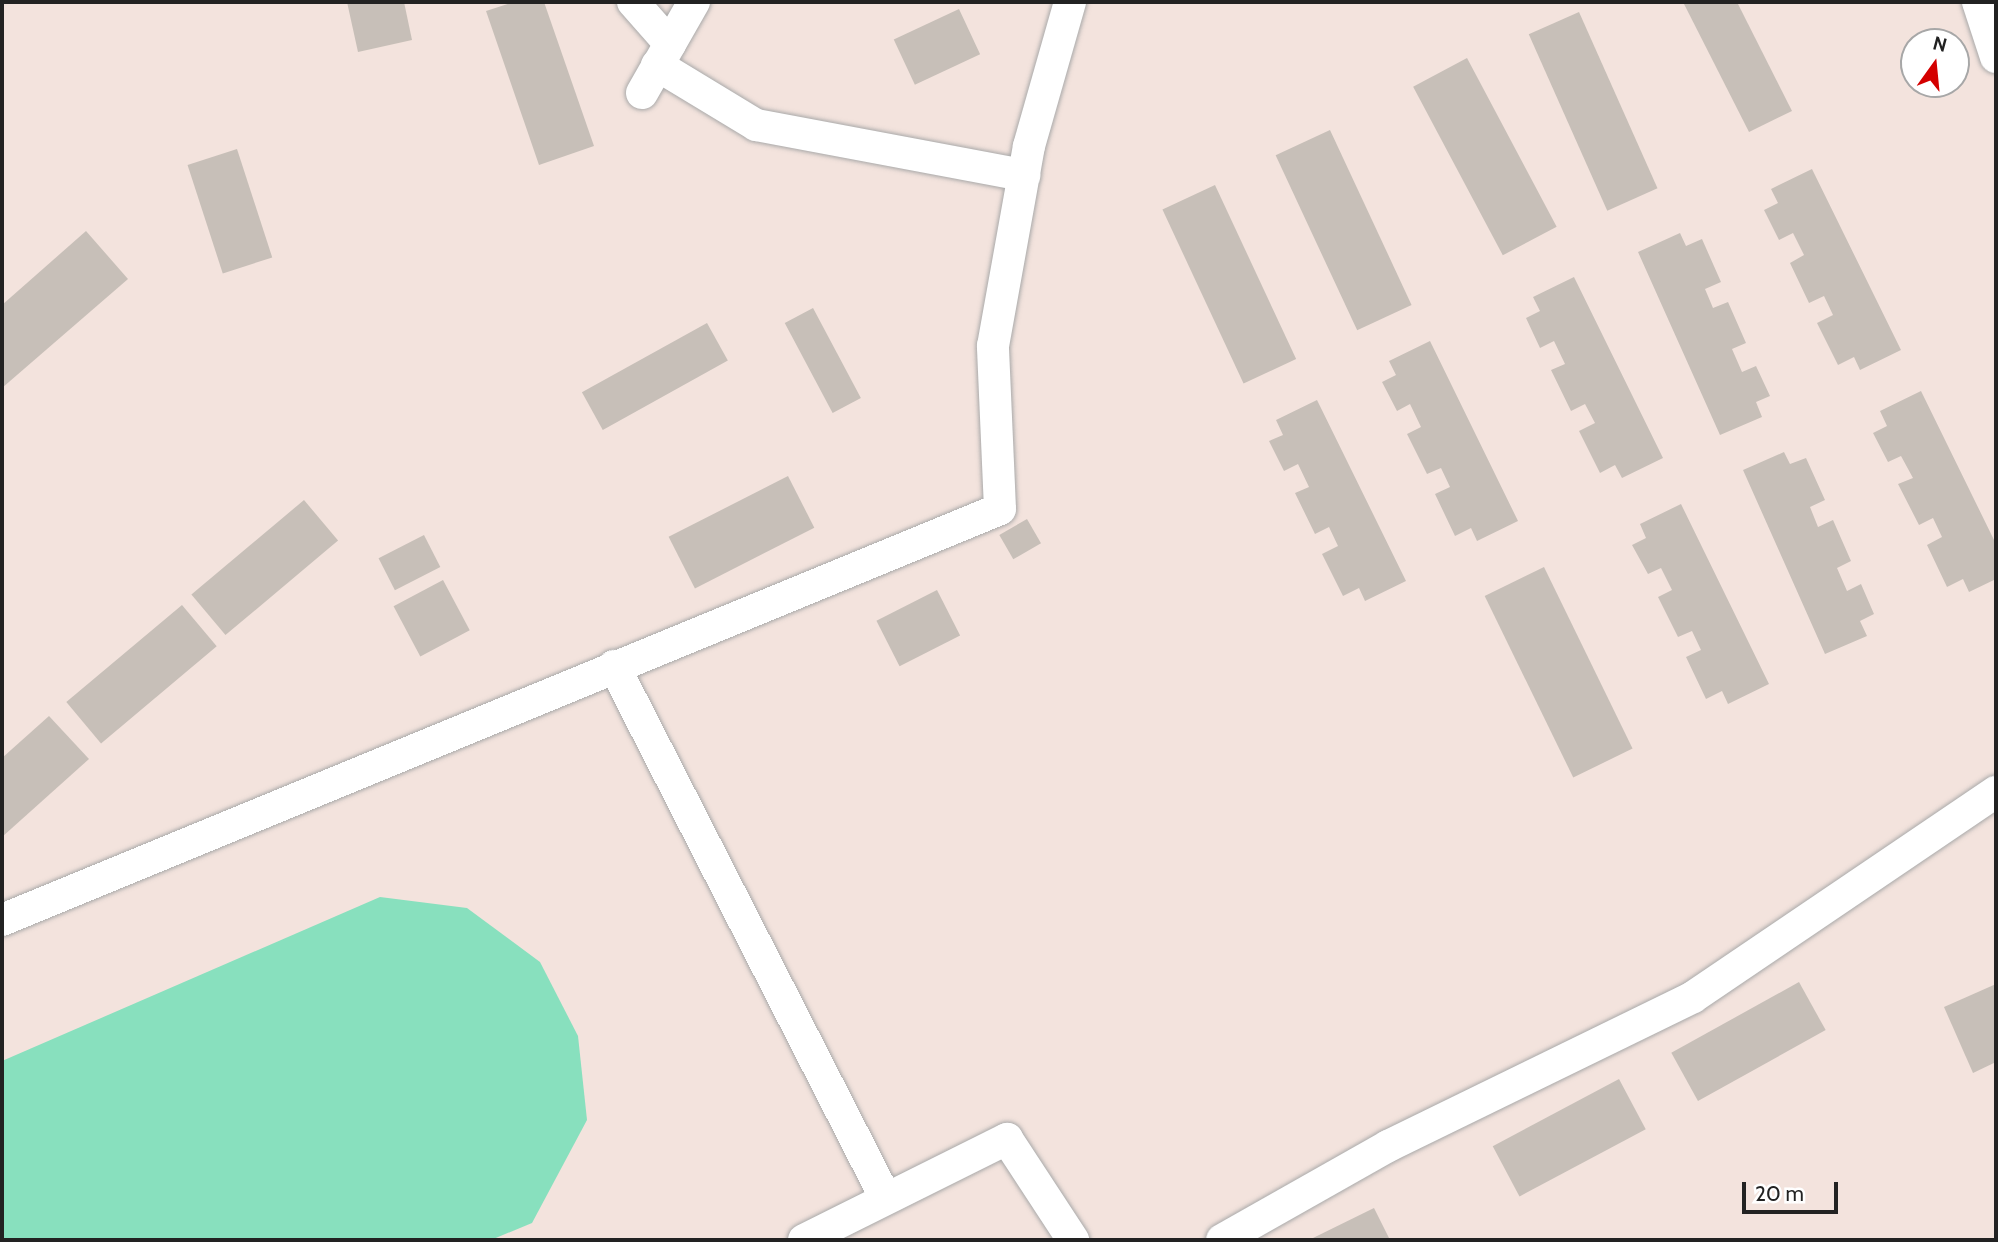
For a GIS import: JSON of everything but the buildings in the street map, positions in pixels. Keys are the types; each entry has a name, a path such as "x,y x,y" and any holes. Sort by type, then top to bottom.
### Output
{"lane":[{"path":"633,2 664,55 756,125 1024,175"},
{"path":"642,93 694,2"},
{"path":"2,920 1000,509 993,346 1024,175 1070,2"},
{"path":"1978,2 1996,57"},
{"path":"614,666 886,1199"},
{"path":"1222,1240 1388,1146 1693,997 1996,792"},
{"path":"804,1240 1007,1139 1073,1240"}],"shaded area":[{"path":"2,2 1996,2 1996,1240 2,1240"}],"green space":[{"path":"380,897 467,908 540,962 578,1036 587,1120 532,1223 491,1240 2,1240 2,1061"}]}
